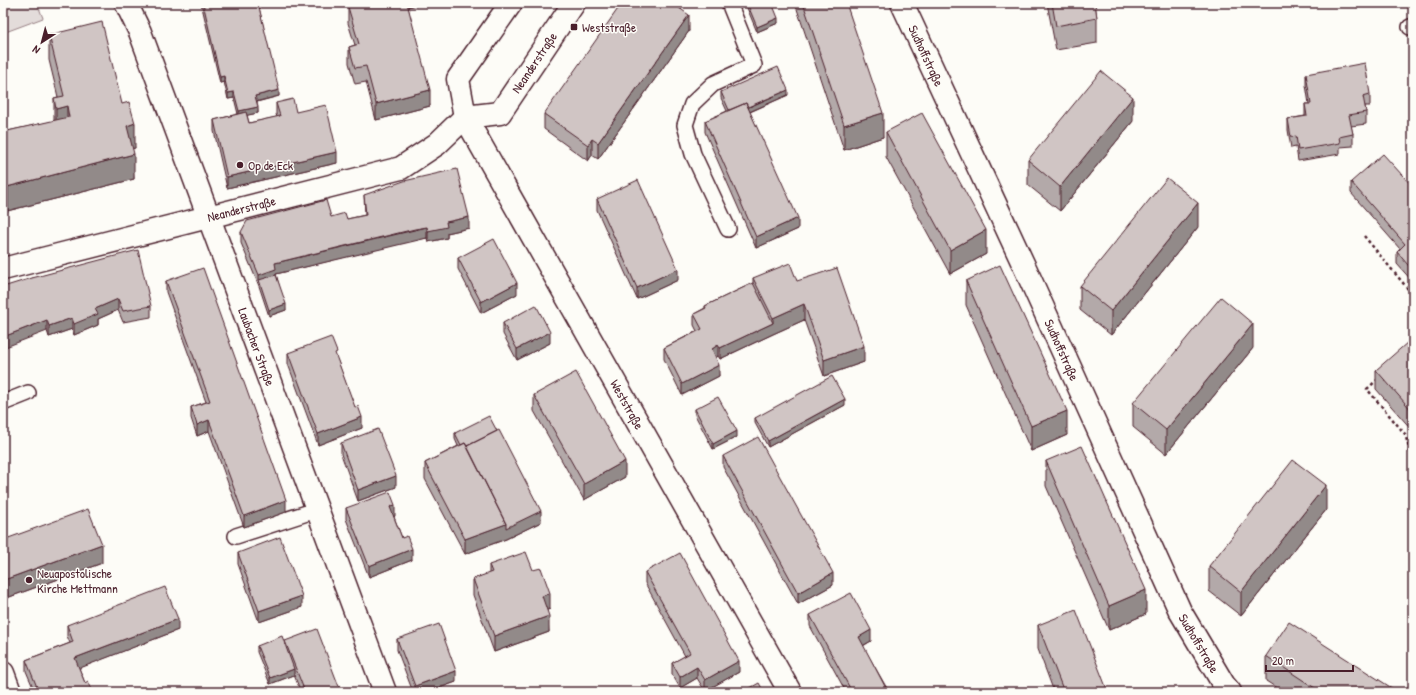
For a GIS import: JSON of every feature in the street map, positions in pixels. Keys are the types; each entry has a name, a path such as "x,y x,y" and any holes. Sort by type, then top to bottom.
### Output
{"street":[{"name":"Laubacher Straße","path":"126,3 140,32 316,510 385,692"},
{"path":"465,117 458,78 511,3"},
{"name":"Neanderstraße","path":"3,269 401,168 437,144 465,117 500,113 574,3"},
{"name":"Sudhoffstraße","path":"902,3 1026,270 1180,611 1224,685 1230,692"},
{"name":"Weststraße","path":"465,117 790,692"},
{"path":"3,673 10,692"}],"lane":[{"path":"728,229 693,154 686,125 692,104 714,84 754,65 729,3"},
{"path":"3,403 28,393"},
{"path":"236,536 316,510"}],"path":[{"path":"1364,236 1413,296"},
{"path":"1382,375 1367,389 1405,434 1413,462"}],"shaded area":[{"path":"3,3 37,3 43,18 3,33"}],"building":[{"path":"203,3 258,3 279,90 255,96 258,107 239,111 234,92 228,93 224,76 220,77"},
{"path":"352,3 407,3 430,90 376,104 366,66 355,68 349,47 359,44 348,7 353,6"},
{"path":"622,3 677,3 675,5 689,15 598,143 592,139 588,145 544,114"},
{"path":"747,3 772,3 778,18 757,27"},
{"path":"803,3 846,3 883,113 844,125"},
{"path":"1052,3 1095,3 1097,18 1056,26"},
{"path":"102,22 122,104 129,102 135,123 127,126 134,154 3,188 3,132 69,117 67,106 56,109 54,98 64,96 49,35"},
{"path":"1365,63 1370,94 1363,96 1366,112 1349,115 1353,134 1339,137 1340,143 1298,150 1296,136 1291,137 1288,119 1307,116 1305,104 1311,104 1306,74"},
{"path":"778,67 788,90 748,107 746,103 729,110 721,92"},
{"path":"1101,71 1133,97 1060,187 1028,160"},
{"path":"293,99 296,112 326,105 337,152 227,177 214,120 246,112 249,123 280,116 276,103"},
{"path":"746,103 798,218 756,237 705,121"},
{"path":"922,113 986,230 950,250 886,132"},
{"path":"1383,154 1413,187 1413,271 1397,252 1405,244 1351,182"},
{"path":"457,169 469,217 446,222 447,227 428,231 427,227 415,229 275,263 276,269 259,275 241,232 247,221 326,200 331,217 345,213 347,219 366,215 364,195 404,181"},
{"path":"1167,178 1198,203 1111,311 1080,286"},
{"path":"638,180 678,269 637,288 597,199"},
{"path":"494,239 517,283 481,302 458,258"},
{"path":"138,250 151,306 123,311 118,299 95,309 98,314 74,324 72,318 49,326 47,320 3,337 3,287"},
{"path":"790,263 797,281 837,268 864,346 824,360 804,304 773,318 753,278"},
{"path":"1000,265 1067,411 1031,426 966,281"},
{"path":"203,268 286,500 244,516 209,420 197,425 191,407 210,401 166,281"},
{"path":"276,275 286,304 269,310 259,280"},
{"path":"753,283 773,323 720,348 718,345 712,349 719,365 682,384 664,348 702,329 694,314 706,308 705,306"},
{"path":"1221,297 1253,324 1166,430 1133,403"},
{"path":"536,305 550,332 517,349 503,323"},
{"path":"331,337 337,352 335,353 355,407 358,406 362,417 318,434 288,353"},
{"path":"1408,342 1413,347 1413,412 1376,370"},
{"path":"576,372 625,461 584,484 534,395"},
{"path":"832,376 845,399 768,441 755,418"},
{"path":"718,397 737,431 713,444 695,409"},
{"path":"489,416 497,431 467,446 465,443 461,445 455,433"},
{"path":"378,429 396,476 358,490 341,443"},
{"path":"499,430 541,511 506,528 506,524 467,446"},
{"path":"758,437 833,573 798,593 723,456"},
{"path":"465,443 506,524 465,539 425,463"},
{"path":"1082,446 1146,590 1109,606 1046,461"},
{"path":"1293,460 1326,485 1241,592 1209,566"},
{"path":"390,492 395,505 390,507 402,538 407,536 412,549 369,566 346,508"},
{"path":"88,509 102,544 4,580 3,540"},
{"path":"280,537 302,596 259,611 238,553"},
{"path":"526,552 533,570 541,568 550,593 542,596 549,616 494,636 473,579 492,572 489,565"},
{"path":"680,553 739,661 705,680 697,667 680,677 672,663 690,653 645,572"},
{"path":"165,587 178,619 75,658 85,683 88,681 93,692 39,692 26,660 73,642 67,625"},
{"path":"851,593 871,630 859,637 888,692 852,692 810,615"},
{"path":"1076,610 1108,692 1064,692 1038,625"},
{"path":"1289,622 1398,692 1321,692 1266,656"},
{"path":"439,624 456,671 415,686 397,639"},
{"path":"317,629 341,692 305,692 285,641"},
{"path":"282,636 294,669 270,678 257,646"},
{"path":"759,683 764,692 743,692"}],"place":[{"name":"Weststraße","path":"574,27"},
{"name":"Op de Eck","path":"240,165"},
{"name":"Neuapostolische Kirche Mettmann","path":"29,580"}]}
